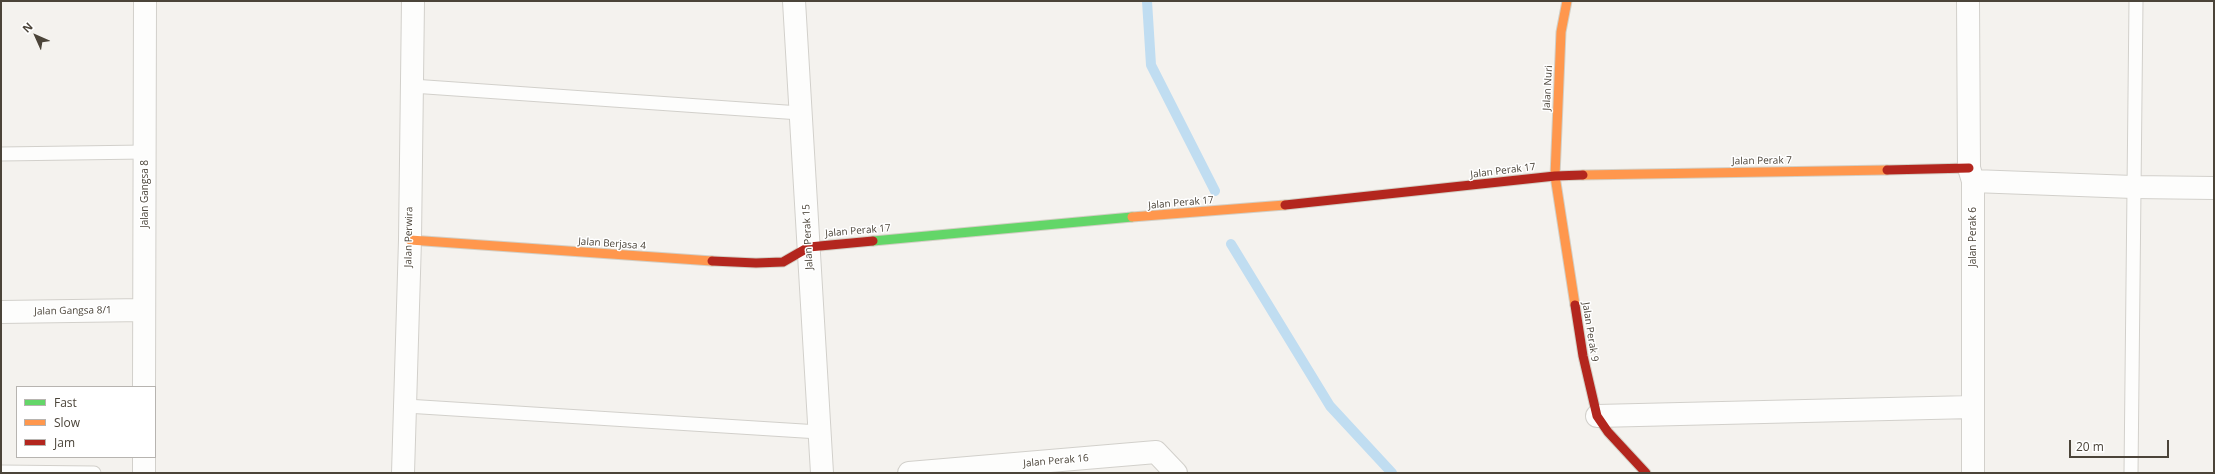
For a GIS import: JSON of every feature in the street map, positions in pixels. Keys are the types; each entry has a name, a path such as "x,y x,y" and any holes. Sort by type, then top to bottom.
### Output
{"street":[{"name":"Jalan Gangsa 8","path":"144,386 145,1"},
{"name":"Jalan Perwira","path":"403,473 410,240 413,1"},
{"name":"Jalan Perak 15","path":"794,1 822,473"},
{"name":"Jalan Nuri","path":"1555,176 1561,32 1567,1"},
{"name":"Jalan Perak 6","path":"1968,1 1973,473"},
{"name":"Jalan Perak 7","path":"1555,176 1971,174"},
{"path":"1971,174 2133,188 2214,188"},
{"name":"Jalan Perak 17","path":"809,247 1046,224 1337,201 1555,176"},
{"name":"Jalan Perak 9","path":"1555,176 1583,356 1597,416 1608,432 1646,473"},
{"name":"Jalan Berjasa 4","path":"410,240 649,258 756,263 783,262 809,247"},
{"name":"Jalan Gangsa 8/1","path":"1,312 144,310"},
{"path":"1597,416 1972,408"},
{"name":"Jalan Perak 16","path":"909,473 1051,467 1156,452 1176,473"},
{"path":"144,458 144,473"}],"lane":[{"path":"2131,473 2136,1"},
{"path":"412,86 800,113"},
{"path":"1,154 145,152"},
{"path":"406,406 820,432"},
{"path":"1,472 94,473"}],"waterway":[{"path":"1147,1 1151,65 1215,191"},
{"path":"1231,244 1330,406 1392,473"}],"traffic: fast":[{"path":"873,241 1132,217"}],"traffic: slow":[{"path":"1567,1 1561,32 1555,176 1575,305"},
{"path":"1583,175 1887,170"},
{"path":"1132,217 1285,205"},
{"path":"410,240 712,261"}],"traffic: jam":[{"path":"1887,170 1969,168"},
{"path":"1285,205 1555,176 1583,175"},
{"path":"712,261 756,263 783,262 809,247 873,241"},
{"path":"1575,305 1583,356 1597,416 1608,432 1646,473"}]}
